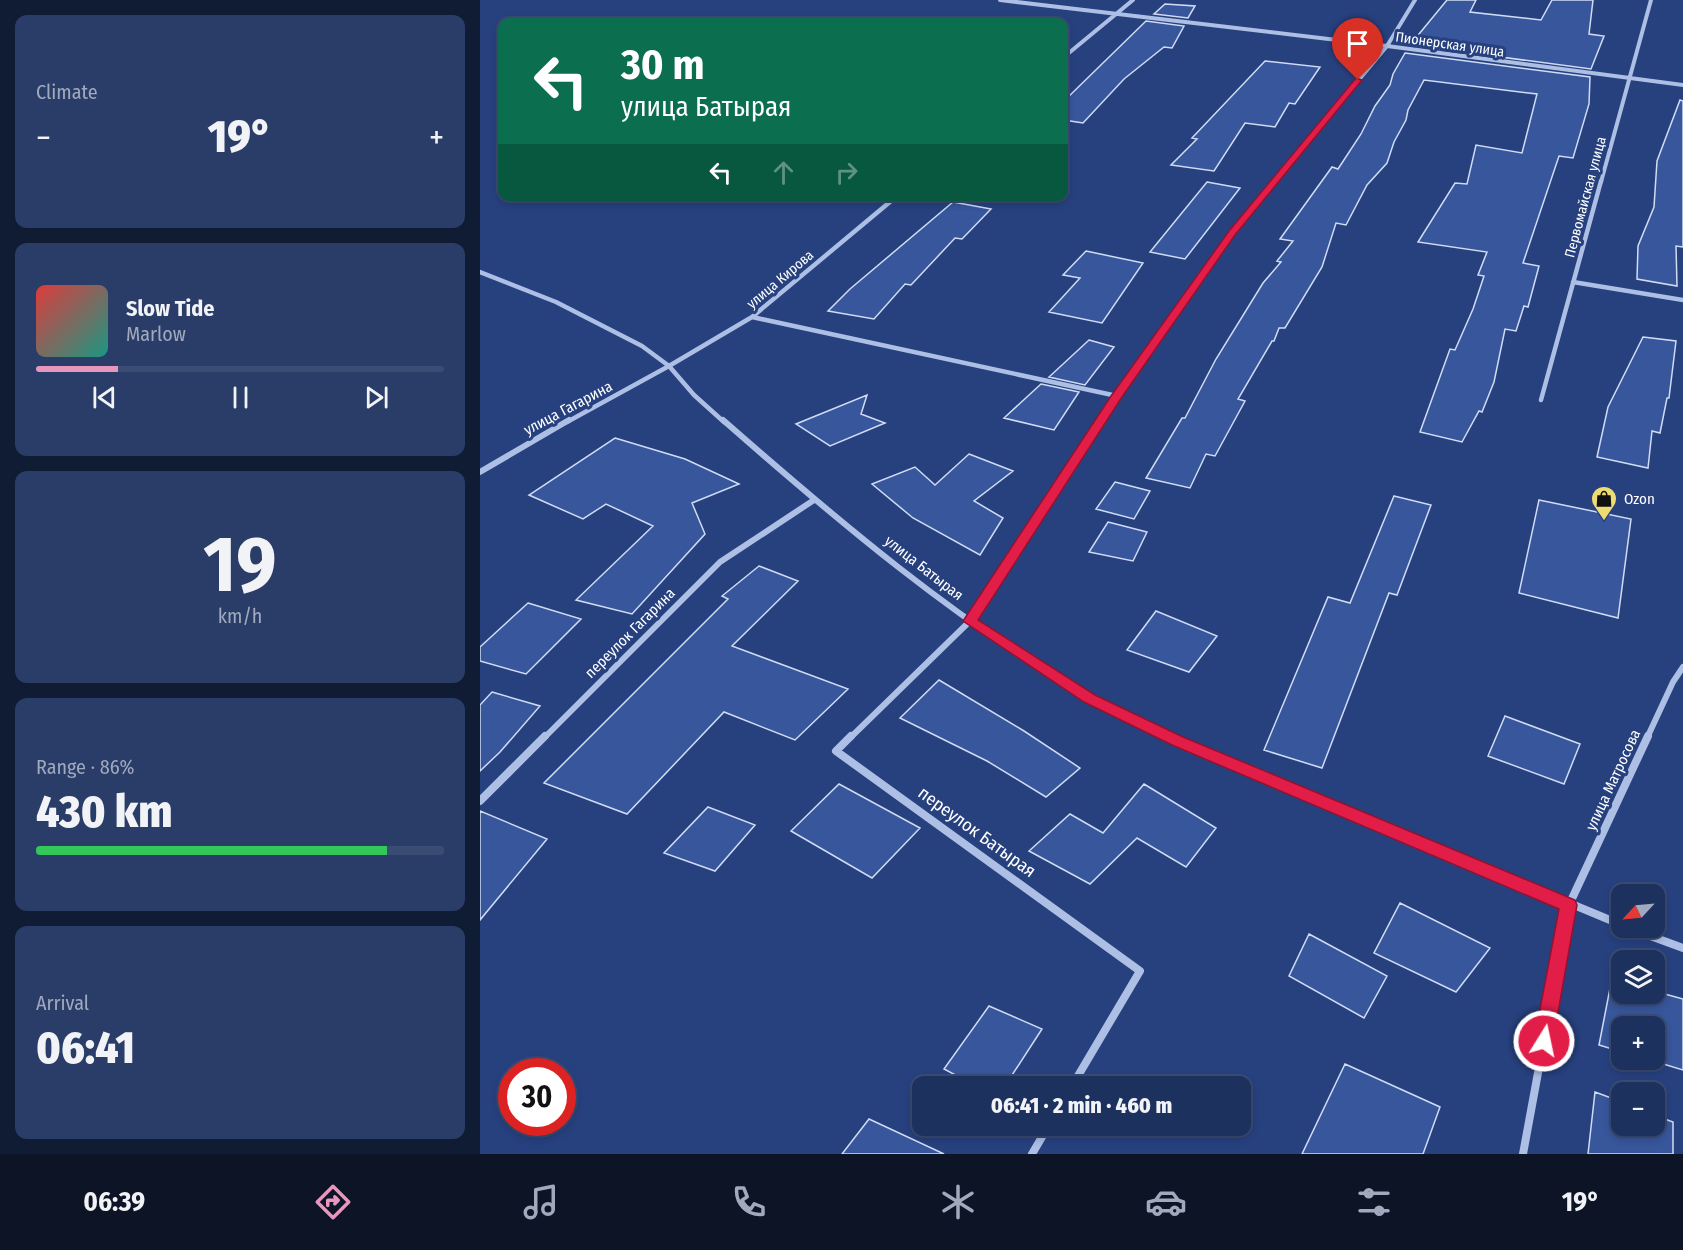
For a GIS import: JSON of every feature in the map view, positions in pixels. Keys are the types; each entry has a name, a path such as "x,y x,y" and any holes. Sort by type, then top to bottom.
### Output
{"street":[{"name":"Пионерская улица","path":"1000,0 1683,84"},
{"path":"1068,54 1133,0"},
{"path":"970,621 1117,396 1232,233 1387,46 1415,0"},
{"name":"Первомайская улица","path":"1541,400 1651,0"},
{"name":"улица Кирова","path":"669,366 752,318 891,201"},
{"name":"улица Батырая","path":"480,272 556,302 642,346 669,366 694,394 814,500 970,621 1089,699 1177,741 1611,921"},
{"path":"1573,282 1683,300"},
{"path":"752,318 1117,396"},
{"name":"улица Гагарина","path":"480,472 529,442 669,366"},
{"name":"переулок Гагарина","path":"480,801 720,562 814,500"},
{"name":"переулок Батырая","path":"970,621 836,751 1140,971 1078,1076"},
{"name":"улица Матросова","path":"1523,1154 1569,905 1673,682 1683,667"},
{"path":"1656,938 1683,948"},
{"path":"1032,1154 1043,1136"}],"building":[{"path":"1447,0 1476,0 1470,12 1541,20 1552,0 1593,0 1589,34 1604,36 1591,69 1410,45"},
{"path":"1165,4 1195,6 1188,18 1154,14"},
{"path":"1146,21 1184,26 1172,48 1164,47 1124,79 1083,123 1068,121 1068,97"},
{"path":"1405,53 1590,77 1589,104 1573,158 1559,156 1523,263 1539,266 1528,307 1524,306 1516,331 1505,329 1494,382 1482,412 1479,411 1462,442 1420,432 1450,349 1455,350 1473,309 1484,276 1478,275 1487,252 1418,242 1455,183 1467,184 1476,145 1522,153 1537,94 1424,80 1408,110 1406,120 1394,142 1387,163 1367,185 1346,225 1336,223 1322,267 1285,328 1279,328 1274,341 1238,399 1245,401 1215,456 1206,454 1190,488 1146,478 1182,418 1185,418 1216,359 1263,283 1281,262 1277,261 1293,241 1280,239 1332,167 1338,169 1390,85 1393,74"},
{"path":"1265,61 1320,67 1295,104 1289,103 1275,127 1245,123 1214,171 1171,165 1197,139 1192,138"},
{"path":"1680,100 1683,101 1683,247 1676,246 1677,286 1637,279 1638,246 1654,207 1657,161"},
{"path":"1207,182 1240,188 1185,259 1150,252"},
{"path":"953,202 991,209 962,239 955,238 911,285 905,284 874,319 828,311 850,289"},
{"path":"1086,251 1143,263 1102,323 1049,312 1080,278 1063,275"},
{"path":"1643,337 1676,341 1669,398 1667,398 1660,433 1652,431 1648,468 1597,457 1608,407"},
{"path":"1089,340 1114,347 1085,385 1049,377"},
{"path":"1041,384 1079,392 1054,430 1004,418"},
{"path":"867,395 861,414 885,423 830,446 796,424"},
{"path":"615,438 685,459 739,484 692,503 705,534 632,614 576,600 653,526 606,504 583,519 529,495"},
{"path":"969,454 1013,471 974,501 1003,518 980,555 913,518 872,484 915,467 935,485"},
{"path":"1115,482 1150,491 1134,519 1096,509"},
{"path":"1394,496 1431,505 1397,595 1389,593 1322,768 1264,750 1328,597 1350,603"},
{"path":"1539,500 1631,519 1618,618 1519,593"},
{"path":"1108,522 1147,532 1133,561 1089,552"},
{"path":"759,566 798,581 732,646 848,689 795,740 724,712 627,814 544,783 728,599 722,596"},
{"path":"528,603 581,619 526,674 480,661 480,647"},
{"path":"1156,611 1217,636 1189,672 1127,650"},
{"path":"939,680 1080,768 1046,797 987,761 900,718"},
{"path":"492,692 540,706 500,752 480,771 480,705"},
{"path":"1505,716 1580,744 1564,784 1488,756"},
{"path":"839,784 920,828 872,878 791,831"},
{"path":"1144,784 1216,828 1186,867 1137,838 1090,884 1029,851 1070,814 1103,833"},
{"path":"708,807 755,825 715,871 664,853"},
{"path":"480,811 547,839 480,920"},
{"path":"1400,903 1490,948 1456,992 1374,953"},
{"path":"1309,934 1387,976 1364,1018 1289,976"},
{"path":"1611,983 1611,1004 1665,1004 1665,994 1683,999 1683,1070 1665,1064 1665,1016 1611,1016 1611,1049 1599,1045"},
{"path":"989,1006 1042,1029 1011,1076 957,1076 944,1069"},
{"path":"1345,1064 1440,1107 1423,1154 1302,1154"},
{"path":"1595,1092 1611,1098 1611,1136 1665,1136 1665,1119 1673,1122 1673,1154 1588,1154"},
{"path":"869,1119 944,1154 842,1154"}],"place":[{"name":"Ozon","path":"1604,522"}],"route":[{"path":"1358,80 1232,233 1117,396 970,621 1089,699 1177,741 1569,905 1544,1041"}]}
